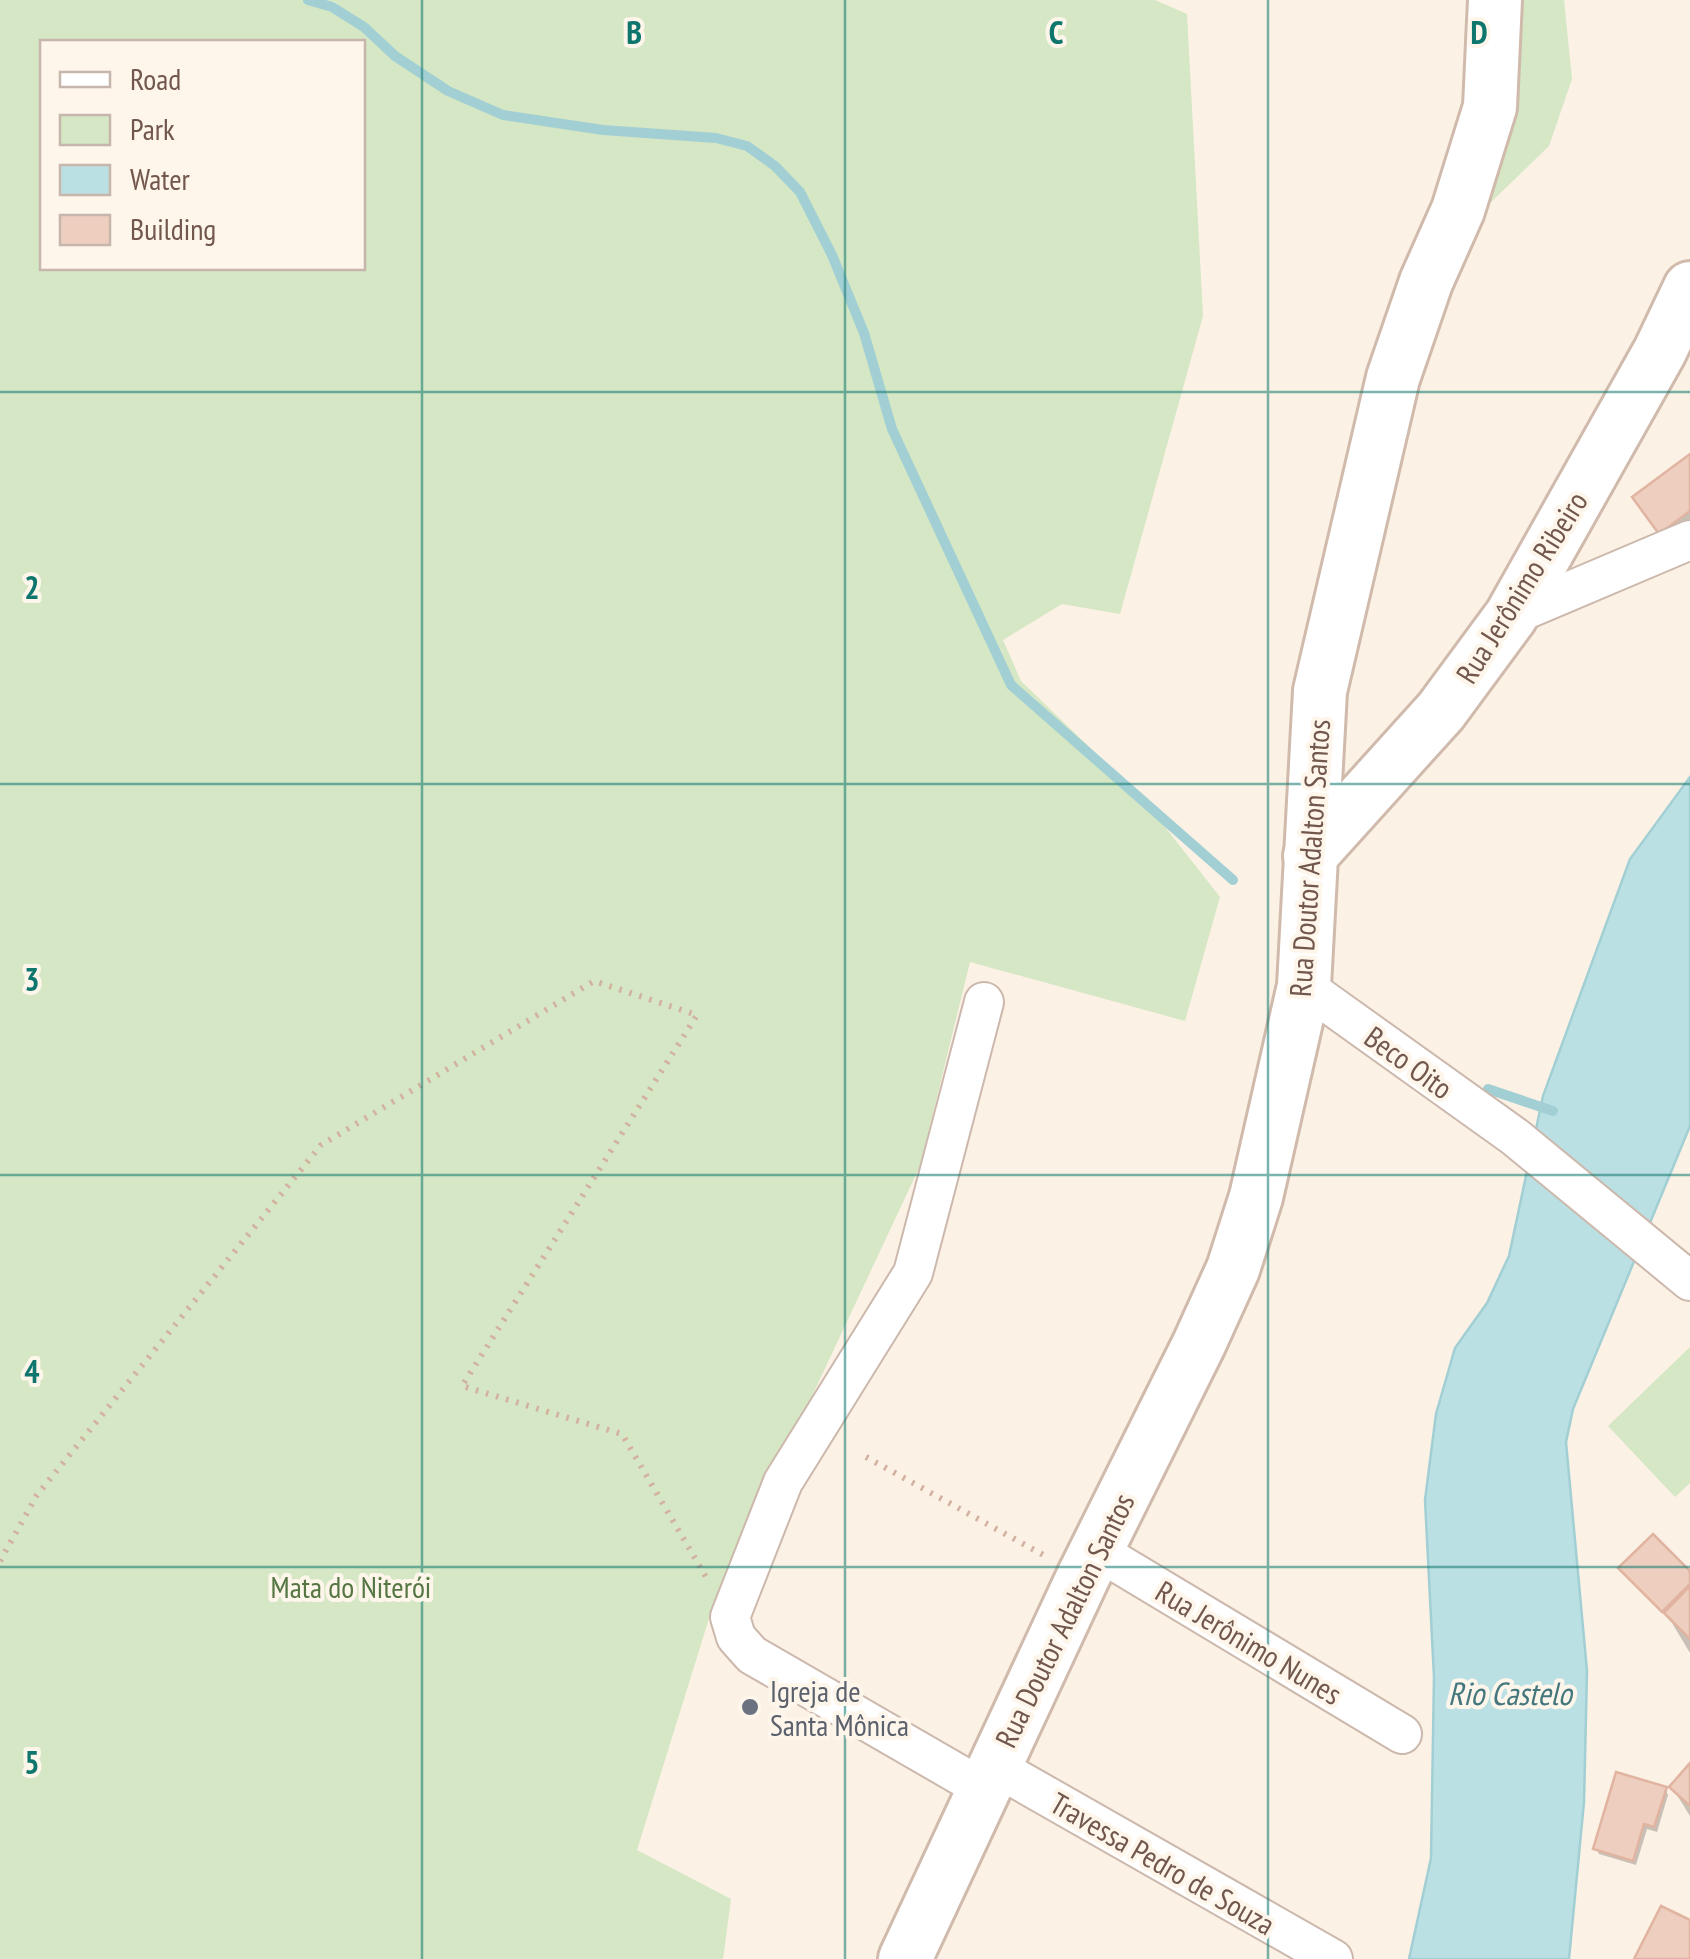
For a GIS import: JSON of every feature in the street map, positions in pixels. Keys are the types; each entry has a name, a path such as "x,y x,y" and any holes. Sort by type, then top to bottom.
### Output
{"main road":[{"name":"Rua Doutor Adalton Santos","path":"905,1959 1090,1563 1234,1269 1256,1197 1304,986 1320,691 1393,378 1426,282 1458,210 1490,107 1496,0"},
{"name":"Rua Jerônimo Ribeiro","path":"1310,856 1441,712 1511,616 1660,351 1690,288"}],"street":[{"path":"1511,616 1690,540"},
{"name":"Beco Oito","path":"1304,986 1515,1137 1690,1281"},
{"path":"733,1627 783,1482 913,1273 984,1002"},
{"name":"Rua Jerônimo Nunes","path":"1090,1563 1402,1734"},
{"name":"Travessa Pedro de Souza","path":"733,1627 752,1654 1332,1959"}],"path":[{"path":"0,1561 37,1495 321,1145 594,981 697,1015 462,1386 622,1434 733,1627"},
{"path":"866,1458 1090,1563"}],"green space":[{"name":"Mata do Niterói","path":"0,0 1155,0 1187,14 1203,316 1120,614 1062,604 1003,640 1021,681 1143,799 1220,897 1185,1021 970,962 920,1166 712,1609 637,1850 731,1899 723,1959 0,1959"},
{"path":"1509,0 1564,0 1572,79 1549,146 1485,208"},
{"path":"1690,1347 1690,1483 1675,1497 1608,1426"}],"water":[{"name":"Rio Castelo","path":"1690,777 1690,1126 1573,1409 1566,1442 1587,1671 1584,1802 1569,1959 1409,1959 1431,1858 1434,1677 1425,1500 1436,1414 1455,1348 1487,1303 1509,1256 1543,1096 1630,859"}],"building":[{"path":"1690,454 1690,511 1659,534 1632,497"},
{"path":"1653,1534 1690,1571 1690,1584 1662,1612 1618,1568"},
{"path":"1690,1586 1690,1639 1664,1613"},
{"path":"1690,1763 1690,1806 1669,1787"},
{"path":"1616,1772 1667,1787 1654,1827 1644,1824 1633,1861 1593,1849"},
{"path":"1661,1906 1690,1920 1690,1959 1634,1959"}],"waterway":[{"path":"308,0 332,7 364,27 395,56 448,91 503,115 603,130 716,138 747,146 775,166 800,192 832,255 864,333 892,429 1011,685 1233,880"},
{"path":"1488,1089 1553,1111"}],"place":[{"name":"Igreja de Santa Mônica","path":"750,1707"}]}
